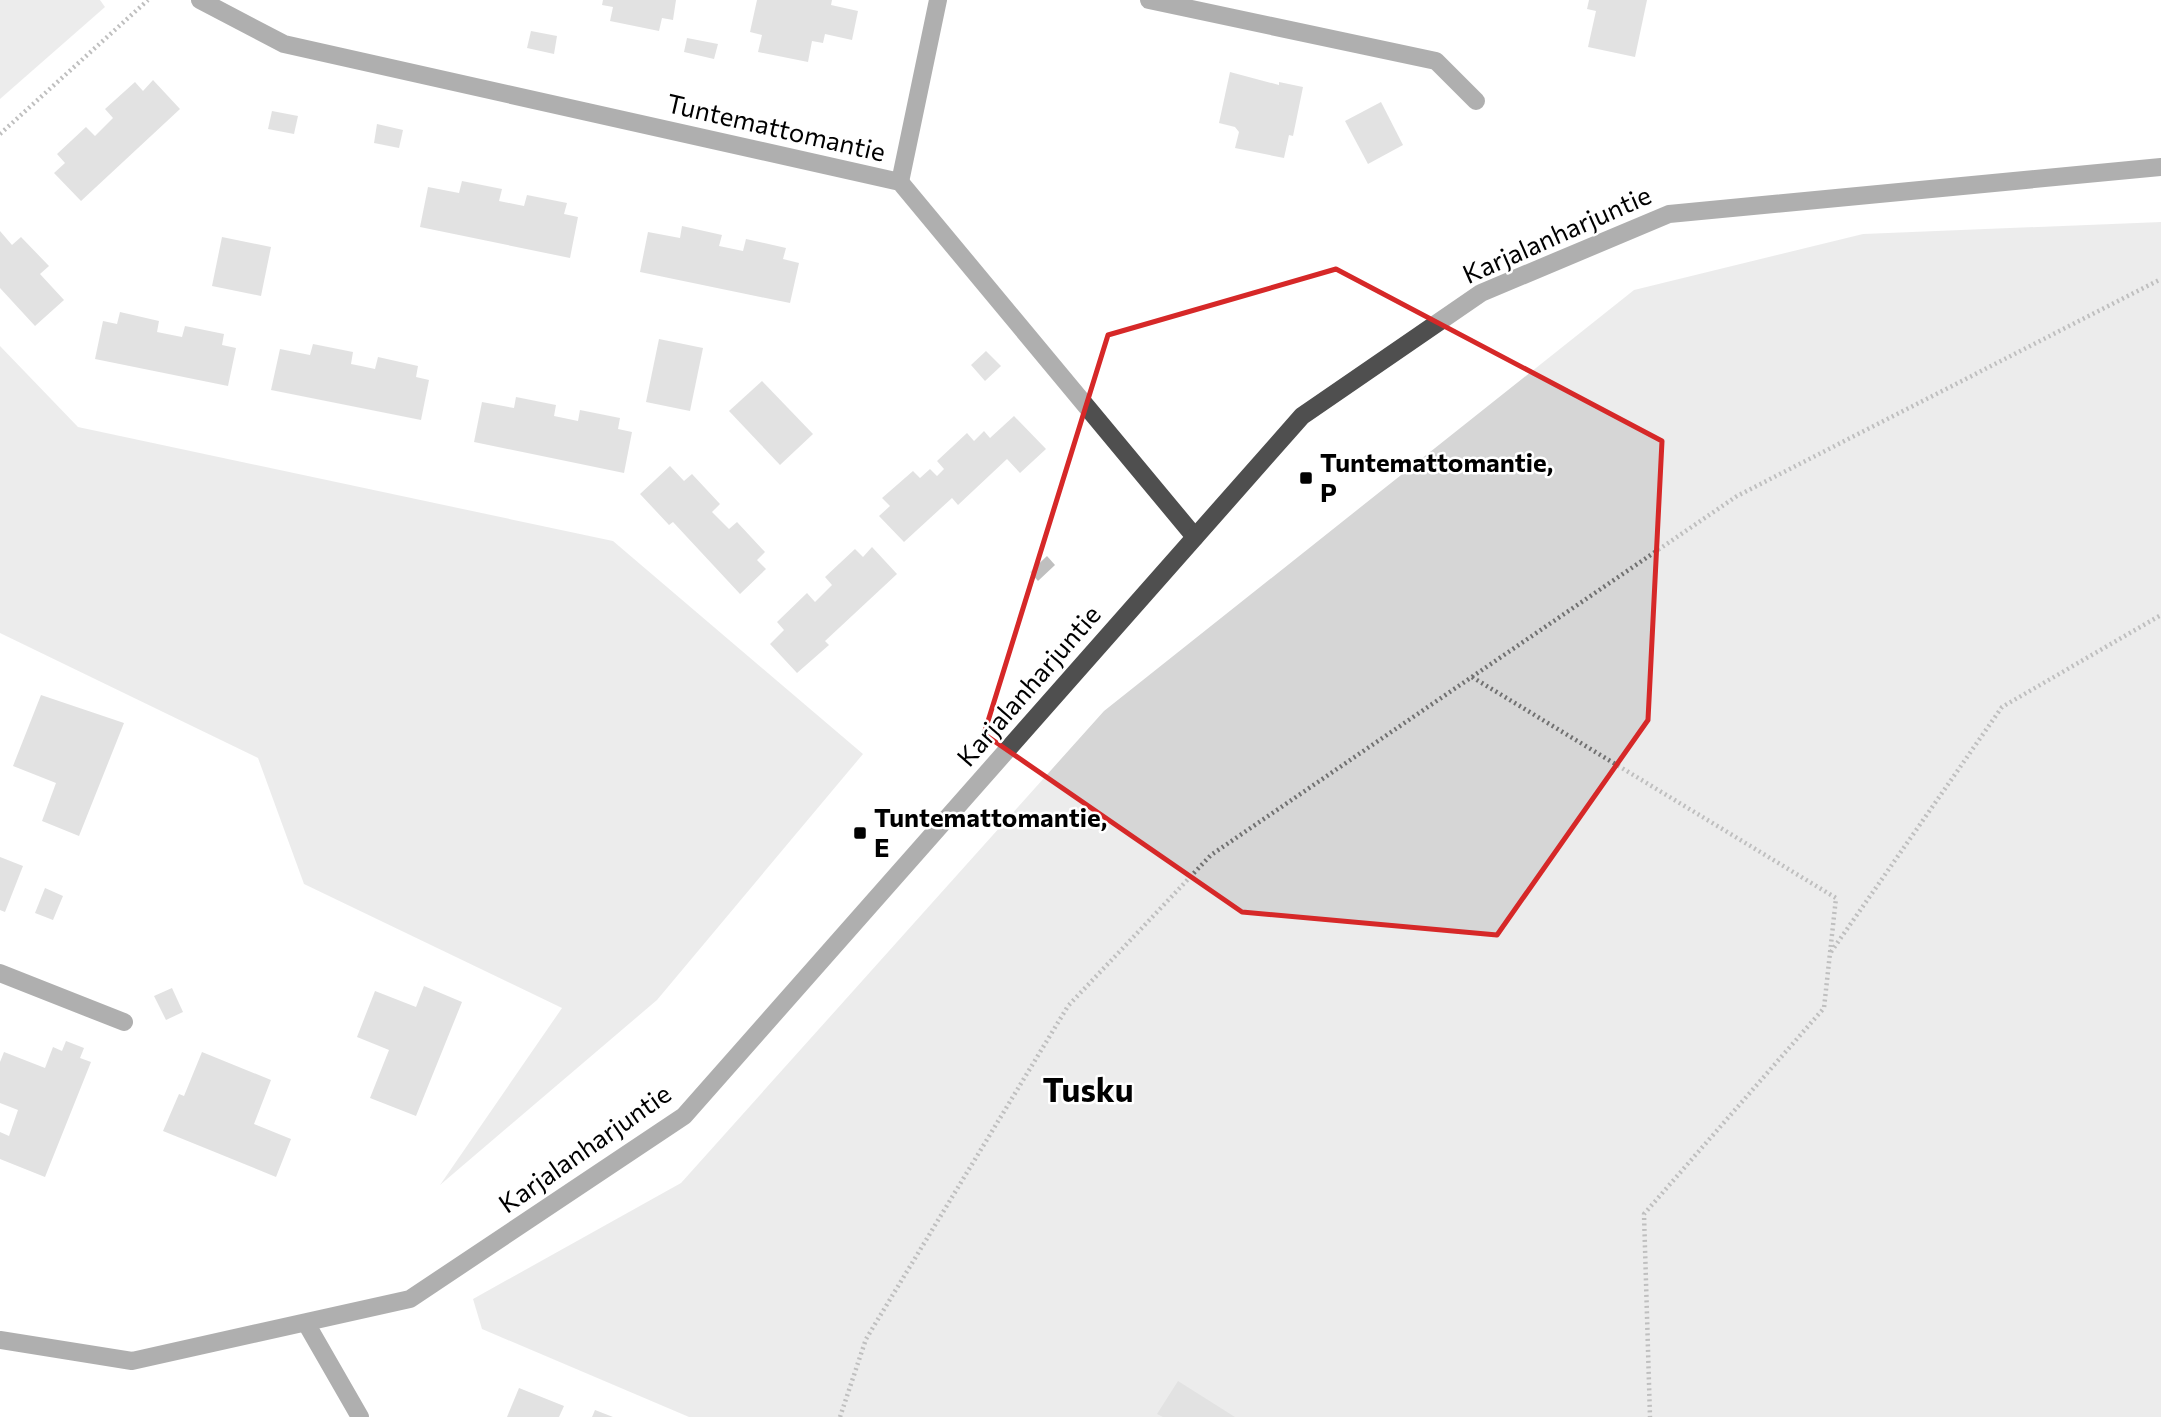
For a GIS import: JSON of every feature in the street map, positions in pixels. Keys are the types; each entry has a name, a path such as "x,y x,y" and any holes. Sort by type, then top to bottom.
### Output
{"street":[{"name":"Tuntemattomantie","path":"200,0 284,44 900,182 1195,537"},
{"path":"900,182 938,0"},
{"path":"1149,0 1436,61 1476,101"},
{"name":"Karjalanharjuntie","path":"0,1340 132,1361 410,1299 684,1116 1302,416 1481,293 1669,214 2161,167"},
{"path":"0,973 124,1022"},
{"path":"306,1322 360,1417"}],"path":[{"path":"0,134 148,0"},
{"path":"840,1417 866,1339 1068,1006 1211,855 1737,496 2161,279"},
{"path":"1830,953 2002,707 2161,615"},
{"path":"1472,677 1836,898 1824,1008 1644,1214 1650,1417"}],"highlighted area":[{"path":"1336,269 1662,441 1648,720 1497,935 1242,912 984,734 1108,335"}],"shaded area":[{"path":"0,0 100,0 105,7 0,99"},
{"path":"2161,222 2161,1417 689,1417 482,1329 473,1299 681,1183 1104,711 1634,290 1863,234"},
{"path":"0,346 78,427 613,541 863,754 657,1000 440,1185 562,1008 304,884 258,758 0,633"}],"building":[{"path":"603,0 676,0 673,20 662,18 659,31 610,21 613,7 602,5"},
{"path":"757,0 832,0 831,5 858,11 852,40 825,34 823,43 812,41 808,62 758,52 762,35 750,32"},
{"path":"1589,0 1647,0 1635,57 1588,47 1596,11 1587,9"},
{"path":"531,31 557,36 554,54 527,48"},
{"path":"687,38 718,44 714,59 684,52"},
{"path":"1230,72 1279,85 1279,82 1303,87 1293,136 1289,135 1284,158 1235,148 1239,132 1235,127 1219,123"},
{"path":"153,80 180,109 81,201 54,173 65,163 57,154 86,127 95,136 113,118 105,109 135,82 143,91"},
{"path":"1381,102 1403,145 1368,164 1345,121"},
{"path":"272,111 298,116 294,134 268,129"},
{"path":"377,124 403,130 399,148 374,143"},
{"path":"462,181 502,189 499,201 524,206 527,195 567,203 564,214 578,217 570,258 420,227 428,187 459,193"},
{"path":"682,226 722,235 719,246 743,251 746,239 786,248 783,259 799,263 790,303 640,272 648,232 680,238"},
{"path":"0,231 12,245 21,237 49,266 40,274 64,300 35,326 0,288"},
{"path":"222,237 271,247 261,296 212,286"},
{"path":"120,312 159,321 157,332 182,337 185,326 224,334 222,345 236,348 228,386 95,359 103,321 117,324"},
{"path":"659,339 703,348 690,411 646,402"},
{"path":"313,344 353,352 351,364 375,369 378,357 418,366 416,377 429,380 421,420 271,390 280,349 310,355"},
{"path":"986,351 1001,366 985,381 971,365"},
{"path":"762,381 813,434 780,465 729,411"},
{"path":"516,397 556,405 554,416 578,421 580,410 620,418 618,429 632,432 624,473 474,442 482,402 514,408"},
{"path":"1014,416 1046,449 1020,473 1007,459 958,505 952,498 904,542 879,516 890,506 882,498 913,471 920,478 930,469 937,476 944,469 937,461 967,433 974,441 984,431 990,438"},
{"path":"670,466 684,481 692,474 720,504 712,512 729,529 737,522 765,552 757,560 766,569 740,594 673,522 669,525 640,494"},
{"path":"872,547 897,574 825,641 829,645 797,673 770,644 784,630 777,622 807,593 815,602 832,585 825,577 855,549 863,557"},
{"path":"1047,556 1055,565 1038,581 1030,572"},
{"path":"41,695 124,723 79,836 42,821 56,783 13,766"},
{"path":"0,857 23,866 5,912 0,910"},
{"path":"45,888 63,896 53,920 35,913"},
{"path":"424,986 462,1002 416,1116 370,1098 389,1050 357,1037 375,991 416,1007"},
{"path":"172,988 183,1012 166,1020 154,996"},
{"path":"66,1041 84,1048 80,1058 91,1062 45,1177 0,1159 0,1132 9,1136 18,1110 0,1103 0,1062 4,1052 45,1068 53,1047 62,1051"},
{"path":"202,1052 271,1080 254,1124 291,1139 276,1177 163,1131 179,1094 184,1096"},
{"path":"1178,1381 1235,1417 1163,1417 1157,1414"},
{"path":"519,1388 564,1406 559,1417 507,1417"},
{"path":"595,1410 613,1417 592,1417"}],"place":[{"name":"Tuntemattomantie, P","path":"1306,478"},
{"name":"Tuntemattomantie, E","path":"860,833"}],"district":[{"name":"Tusku","path":"1088,1090"}]}
